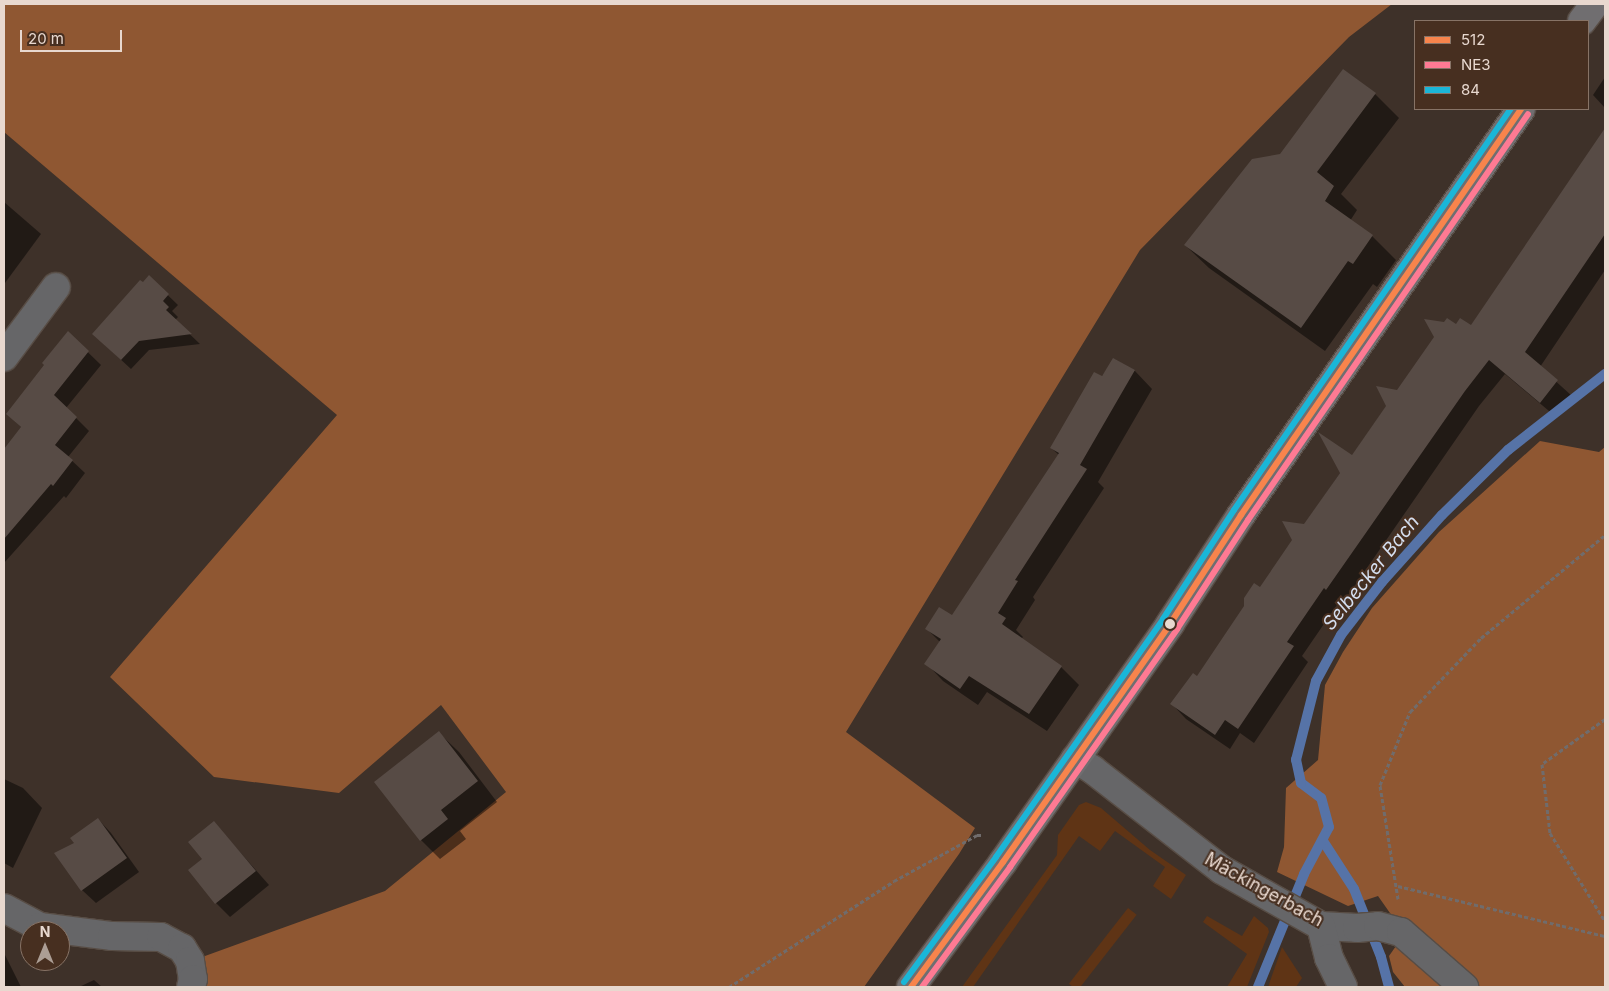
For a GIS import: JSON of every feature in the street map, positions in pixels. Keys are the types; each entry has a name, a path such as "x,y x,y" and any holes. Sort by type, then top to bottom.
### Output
{"main road":[{"path":"1583,20 1595,4"},
{"path":"911,987 954,931 1170,624 1241,515 1520,110"}],"street":[{"path":"4,357 56,287"},
{"name":"Mäckingerbach","path":"1075,759 1094,770 1215,866 1299,913 1378,929"},
{"path":"4,908 40,927 112,936 161,937 182,948 190,961 193,979 191,987"},
{"path":"1299,913 1329,958 1343,987"},
{"path":"1378,929 1464,987"}],"path":[{"path":"1378,929 1398,886 1380,785 1410,712 1481,638 1605,535"},
{"path":"1605,719 1542,764 1550,832 1605,921"},
{"path":"729,987 894,881 976,835 996,835 1012,848"},
{"path":"1398,886 1605,936"}],"shaded area":[{"path":"4,4 1392,4 1349,37 1140,250 846,732 975,828 959,854 864,987 203,987 205,956 385,891 506,792 441,705 339,793 214,777 110,677 337,415 4,132"},
{"path":"1540,441 1599,452 1605,447 1605,987 1405,987 1393,972 1389,956 1396,946 1397,923 1378,896 1348,906 1277,872 1284,847 1286,788 1318,760 1325,685 1343,652 1372,608 1439,532"},
{"path":"1086,802 1101,808 1150,850 1186,875 1171,899 1153,886 1165,867 1115,831 1100,851 1079,836 973,987 962,987 1057,855 1058,835 1079,805"},
{"path":"1128,908 1137,915 1080,987 1073,987 1069,984"},
{"path":"1207,916 1242,936 1254,916 1268,928 1269,932 1247,987 1227,987 1247,954 1203,922"},
{"path":"1282,947 1302,978 1296,987 1268,987"}],"building":[{"path":"1343,69 1376,93 1317,172 1334,186 1325,201 1373,235 1353,264 1348,261 1301,328 1184,245 1252,159 1280,154"},
{"path":"1605,128 1605,234 1525,352 1558,380 1540,403 1489,360 1287,642 1294,646 1238,729 1225,720 1215,735 1170,704 1193,673 1197,676 1244,606 1244,598 1254,583 1260,587 1292,540 1282,521 1304,524 1340,473 1318,432 1352,455 1386,406 1376,386 1397,390 1434,337 1424,319 1444,322 1447,318 1456,324 1460,318 1471,325"},
{"path":"149,275 169,294 163,301 169,307 166,310 192,334 139,341 121,360 92,334 140,280 143,282"},
{"path":"68,331 89,351 54,395 77,417 55,445 73,460 53,486 51,484 4,539 4,449 21,427 6,414 44,365 42,363"},
{"path":"1113,358 1135,370 1080,465 1087,469 1015,580 1018,581 998,613 1006,618 1002,624 1062,666 1029,714 969,676 960,689 924,664 941,639 925,629 939,607 952,615 1059,453 1050,448 1094,372 1102,376"},
{"path":"439,731 478,781 441,810 448,819 420,841 374,782"},
{"path":"98,818 127,858 81,891 54,853 74,843 70,838"},
{"path":"214,821 256,871 215,904 188,870 202,859 188,842"}],"waterway":[{"name":"Selbecker Bach","path":"1258,987 1304,874 1329,827 1321,798 1301,783 1296,760 1316,681 1341,635 1382,582 1442,515 1508,450 1605,374"},
{"path":"1323,841 1354,889 1381,957 1389,987"}],"transit line":[{"name":"84","path":"904,982 996,857 1163,619 1234,510 1510,110"},
{"name":"512","path":"911,987 1003,862 1170,624 1241,515 1520,110"},
{"name":"NE3","path":"922,987 1010,867 1177,629 1248,520 1528,114"}]}
